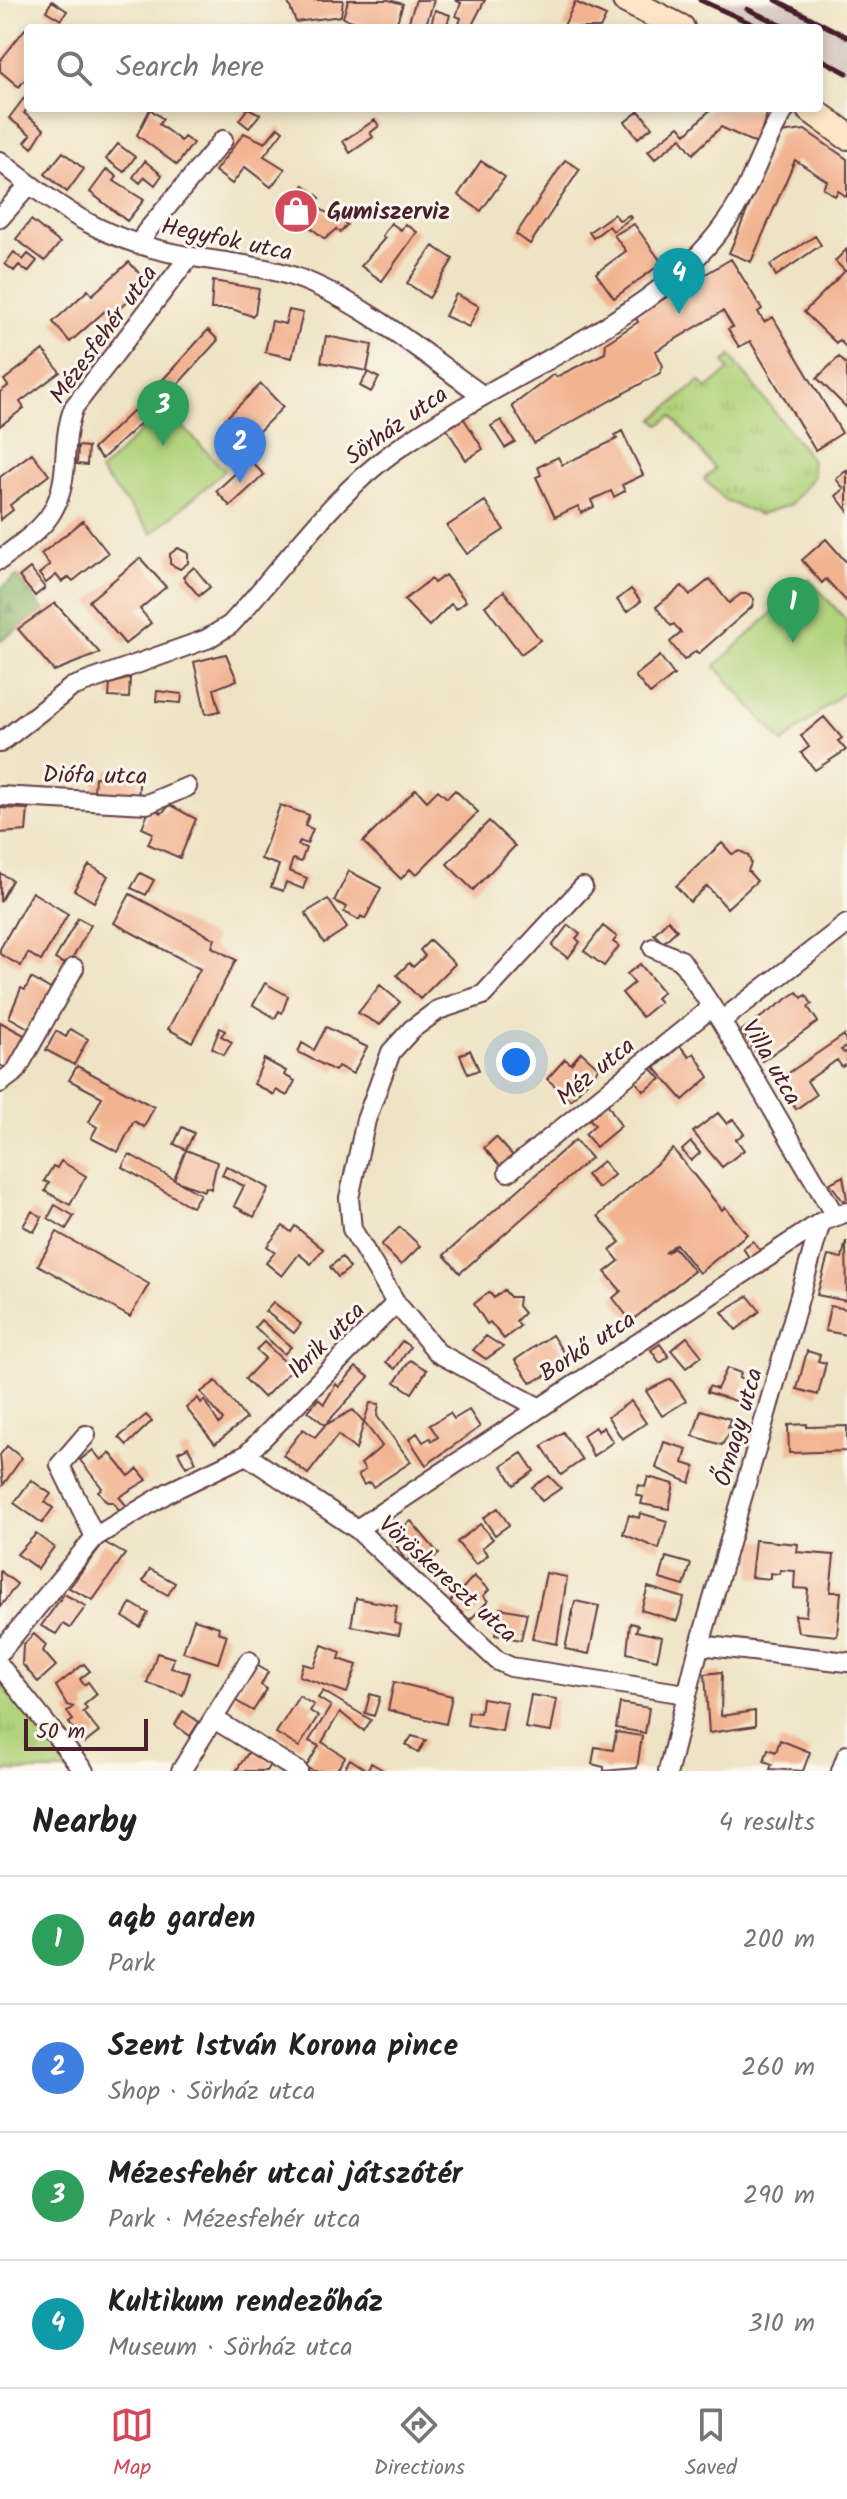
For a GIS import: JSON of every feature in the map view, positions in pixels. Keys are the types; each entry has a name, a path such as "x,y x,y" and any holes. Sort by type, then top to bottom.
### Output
{"main road":[{"path":"626,0 673,24"},
{"path":"814,112 847,136"}],"street":[{"name":"Sörház utca","path":"0,743 72,687 207,639 230,625 356,482 396,450 482,395 626,312 683,269 714,237 744,193 784,112"},
{"path":"139,245 146,232 223,140"},
{"name":"Hegyfok utca","path":"0,161 88,225 139,245 189,257 232,261 313,284 376,320 482,395"},
{"path":"0,218 29,185"},
{"name":"Mézesfehér utca","path":"0,560 53,514 64,480 69,420 74,407 189,257"},
{"name":"Diófa utca","path":"0,796 147,804 187,787"},
{"name":"Ibrik utca","path":"0,1652 95,1537 169,1492 246,1455 396,1303 352,1229 349,1217 349,1198 362,1136 391,1052 412,1029 438,1010 483,995 583,887"},
{"name":"Méz utca","path":"508,1172 716,1014 847,924"},
{"name":"Villa utca","path":"653,948 681,960 834,1216"},
{"path":"0,1083 16,1071 74,968"},
{"name":"Borkő utca","path":"357,1529 538,1407 834,1216"},
{"name":"Őrnagy utca","path":"668,1771 700,1645 834,1216"},
{"path":"396,1303 438,1353 538,1407"},
{"path":"86,1435 60,1465 95,1537"},
{"name":"Vöröskereszt utca","path":"246,1455 357,1529 498,1661 511,1667 686,1694"},
{"path":"700,1645 847,1662"},
{"path":"181,1771 249,1661"},
{"path":"0,1666 84,1771"},
{"path":"214,1719 298,1771"},
{"path":"841,1771 847,1755"}],"shaded area":[{"path":"706,0 790,1 847,32 847,72 823,58 823,24 759,24"}],"green space":[{"path":"731,356 811,459 813,477 790,505 759,515 726,501 704,479 715,469 672,416 660,425 654,419 700,381 707,389 729,370 724,362"},
{"path":"164,407 225,471 152,533 100,472"},
{"path":"17,576 44,611 0,641 0,589"},
{"path":"809,579 847,621 847,689 783,743 715,666"},
{"path":"0,1681 72,1771 0,1771"}],"building":[{"path":"287,0 343,0 341,16 296,22"},
{"path":"348,0 389,0 403,4 396,24 362,24 343,18"},
{"path":"416,0 434,0 426,24 408,24"},
{"path":"455,0 485,0 473,24 459,24 461,18 456,16 461,3"},
{"path":"52,1 67,11 61,20 46,11"},
{"path":"575,2 606,16 602,24 565,24"},
{"path":"435,10 450,15 447,24 431,24"},
{"path":"24,30 24,81 19,87 0,71 0,61"},
{"path":"24,98 24,113 44,129 32,148 25,142 31,135 9,118"},
{"path":"148,112 154,112 163,119 159,124 181,141 184,137 193,143 177,165 137,135"},
{"path":"245,112 260,114 249,128 239,120"},
{"path":"640,112 652,127 638,138 625,122"},
{"path":"708,112 768,112 757,144 721,127 693,154 681,138 655,159 648,151 679,126 686,134"},
{"path":"375,120 379,126 370,133 373,137 350,153 343,141"},
{"path":"278,127 283,131 264,156 285,169 271,187 245,167 232,184 215,171 244,133 265,143"},
{"path":"805,130 847,159 847,197 838,191 835,196 823,188 827,181 795,160 751,262 729,253 780,133"},
{"path":"118,144 135,157 124,172 106,159"},
{"path":"63,152 84,169 67,192 45,174"},
{"path":"565,160 580,169 530,244 516,234"},
{"path":"145,161 162,175 155,185 145,177 140,183 133,177"},
{"path":"481,161 505,177 481,211 458,195"},
{"path":"107,169 117,177 114,181 144,200 127,221 90,192"},
{"path":"304,185 320,198 314,205 347,225 340,232 336,229 325,239 285,207"},
{"path":"614,214 620,221 629,215 631,218 613,231 609,226 593,238 589,232"},
{"path":"31,220 60,243 45,261 16,239"},
{"path":"391,223 401,230 405,224 417,232 382,281 361,266 385,238 382,236"},
{"path":"634,224 662,263 614,298 596,273 626,251 614,235"},
{"path":"815,236 821,245 776,276 770,265"},
{"path":"433,246 453,259 429,298 407,283"},
{"path":"847,249 847,348 839,340 836,343 804,312 845,271 835,261"},
{"path":"14,252 23,260 28,254 37,261 28,272 19,265 14,271 5,264"},
{"path":"731,259 762,309 758,312 764,322 773,317 842,433 815,450 750,341 739,347 728,329 733,327 723,311 656,351 663,366 660,373 534,443 512,406 554,374 556,377 605,353 606,343 638,322 635,316"},
{"path":"129,262 148,283 111,316 106,310 70,342 53,322 88,290 92,295"},
{"path":"213,281 259,289 255,313 252,316 232,309 211,309"},
{"path":"456,294 479,306 469,327 445,316"},
{"path":"289,310 303,313 292,358 265,352 272,321 285,324"},
{"path":"208,330 218,340 149,416 138,407"},
{"path":"326,336 372,345 367,371 321,362"},
{"path":"43,350 60,372 20,402 24,408 0,426 0,392 8,386 4,380"},
{"path":"839,357 847,365 847,408 817,378"},
{"path":"368,372 379,378 371,392 360,386"},
{"path":"261,384 283,407 248,442 225,419"},
{"path":"134,410 143,421 102,459 93,449"},
{"path":"464,419 483,449 466,460 447,429"},
{"path":"501,420 515,442 505,448 491,426"},
{"path":"622,431 643,475 622,485 625,491 614,497 611,491 591,500 594,507 581,513 578,506 555,517 536,477 541,475 538,467 558,457 562,465 617,439 615,435"},
{"path":"78,446 88,447 87,465 77,464"},
{"path":"32,453 49,475 10,505 13,510 0,520 0,477"},
{"path":"250,460 264,475 230,506 216,491"},
{"path":"847,470 847,510 836,496 844,489 836,479"},
{"path":"485,501 504,530 467,554 447,526"},
{"path":"83,521 108,553 73,581 69,577 62,582 56,575 46,583 39,574 50,565 41,554"},
{"path":"826,539 847,563 847,602 826,579 822,583 802,560"},
{"path":"178,548 188,553 188,563 180,569 170,564 170,554"},
{"path":"140,558 166,587 140,609 151,623 125,644 89,601"},
{"path":"194,567 210,587 199,596 183,577"},
{"path":"30,568 45,588 35,596 19,577"},
{"path":"445,575 466,601 456,609 451,604 429,626 404,600 431,579 434,583"},
{"path":"710,579 729,603 741,594 749,594 754,599 752,607 698,654 696,651 684,660 670,642 681,633 656,607 682,586 690,595"},
{"path":"631,589 641,601 627,612 617,600"},
{"path":"504,591 540,640 521,654 485,606"},
{"path":"55,603 100,653 54,671 18,629"},
{"path":"226,654 237,680 214,689 220,711 206,714 194,662"},
{"path":"660,656 674,675 650,694 635,676"},
{"path":"130,678 129,698 109,697 110,684"},
{"path":"157,691 182,694 181,703 156,701"},
{"path":"824,717 842,738 838,741 846,750 815,770 801,753 809,747 801,736"},
{"path":"106,770 140,772 138,798 104,796 104,792 94,791 95,777 106,778"},
{"path":"416,789 427,801 438,790 447,798 455,790 478,812 416,875 410,869 401,879 363,842"},
{"path":"170,805 196,819 180,858 148,844 153,833 142,828 150,808 162,813"},
{"path":"280,805 309,815 305,826 313,829 307,844 300,841 298,845 306,848 301,862 293,859 289,871 307,878 303,889 286,882 283,891 271,887 279,865 261,859"},
{"path":"0,808 28,809 26,831 0,833"},
{"path":"489,821 515,846 473,890 447,864"},
{"path":"722,843 732,854 740,851 748,855 751,863 748,871 757,881 727,908 707,886 690,902 676,886"},
{"path":"89,865 108,876 94,902 74,890"},
{"path":"349,871 381,888 365,919 361,916 359,920 344,912 347,907 334,901"},
{"path":"0,873 12,880 0,902"},
{"path":"140,873 154,880 146,895 131,888"},
{"path":"32,892 68,914 41,961 28,953 21,966 0,954 0,949"},
{"path":"130,894 215,939 212,947 236,960 192,1042 168,1029 200,969 114,923"},
{"path":"328,899 347,928 324,943 305,913"},
{"path":"78,918 91,925 68,966 55,959"},
{"path":"668,920 677,930 663,943 654,934"},
{"path":"568,925 580,934 576,938 580,942 568,958 552,946"},
{"path":"603,926 617,937 613,942 619,946 604,966 584,951"},
{"path":"430,940 455,964 420,999 397,975 409,963 413,967 425,956 420,950"},
{"path":"640,964 663,992 656,998 660,1002 642,1017 622,993 634,983 627,974"},
{"path":"31,978 54,991 32,1030 9,1017 21,988 25,990"},
{"path":"265,983 288,996 282,1013 279,1011 275,1018 253,1005"},
{"path":"380,985 400,1002 380,1025 358,1013"},
{"path":"797,992 802,998 806,995 812,1004 808,1007 818,1022 762,1061 741,1031"},
{"path":"0,1022 24,1035 9,1070 0,1065"},
{"path":"326,1027 367,1047 353,1074 338,1066 335,1071 298,1052 302,1043 314,1050"},
{"path":"220,1028 225,1031 221,1036 232,1042 224,1055 212,1048"},
{"path":"70,1029 88,1039 74,1065 46,1050 56,1031 66,1037"},
{"path":"844,1035 847,1046 841,1050 844,1053 847,1051 847,1064 842,1067 837,1060 807,1081 816,1095 796,1109 777,1081"},
{"path":"680,1046 689,1057 694,1053 709,1077 683,1100 655,1068"},
{"path":"470,1050 479,1070 468,1074 460,1055"},
{"path":"581,1052 599,1068 571,1100 547,1079 565,1059 571,1064"},
{"path":"264,1059 286,1071 284,1075 295,1081 287,1096 276,1090 274,1095 254,1084"},
{"path":"77,1066 154,1107 144,1127 134,1121 118,1152 91,1138 97,1127 89,1122 102,1097 69,1080"},
{"path":"650,1067 661,1079 644,1091 634,1080"},
{"path":"607,1103 621,1126 596,1147 585,1134 595,1125 589,1118"},
{"path":"718,1113 727,1124 733,1119 744,1134 736,1139 744,1150 722,1167 693,1132"},
{"path":"182,1127 194,1133 186,1150 174,1144"},
{"path":"496,1137 515,1158 503,1169 484,1148"},
{"path":"575,1140 591,1158 460,1273 444,1255"},
{"path":"691,1142 700,1153 691,1161 682,1150"},
{"path":"673,1149 722,1210 725,1207 747,1234 699,1273 676,1244 665,1253 675,1248 694,1271 631,1321 613,1298 621,1291 605,1272 619,1261 610,1250 620,1242 598,1216"},
{"path":"186,1150 217,1162 211,1189 206,1187 204,1191 174,1180"},
{"path":"129,1154 200,1194 192,1207 122,1167"},
{"path":"61,1161 86,1176 70,1205 45,1191 49,1183 44,1181 53,1166 57,1168"},
{"path":"603,1161 614,1175 598,1188 586,1175"},
{"path":"226,1166 269,1188 254,1217 234,1206 244,1186 222,1175"},
{"path":"843,1176 847,1199 843,1201 830,1183"},
{"path":"55,1205 74,1216 66,1229 48,1218"},
{"path":"32,1211 42,1217 34,1232 23,1226"},
{"path":"283,1226 291,1232 295,1226 323,1249 311,1264 299,1254 282,1276 266,1263 275,1252 267,1246"},
{"path":"400,1227 420,1246 401,1265 381,1245"},
{"path":"57,1232 149,1284 130,1317 38,1265"},
{"path":"753,1241 761,1252 750,1259 743,1248"},
{"path":"846,1241 847,1301 817,1295 828,1256 842,1258"},
{"path":"342,1257 350,1268 338,1277 330,1267"},
{"path":"504,1290 510,1297 519,1297 518,1306 524,1313 516,1321 520,1326 504,1339 490,1322 487,1324 474,1304 489,1292 494,1298"},
{"path":"748,1296 760,1311 736,1330 722,1312"},
{"path":"273,1302 301,1324 294,1333 265,1311"},
{"path":"830,1306 847,1309 847,1335 825,1331"},
{"path":"261,1320 291,1347 284,1354 255,1327"},
{"path":"552,1335 567,1358 556,1366 558,1369 531,1383 515,1360"},
{"path":"486,1336 503,1347 486,1359 473,1350"},
{"path":"687,1337 702,1356 686,1368 671,1350"},
{"path":"402,1341 410,1347 395,1369 386,1362"},
{"path":"264,1342 292,1369 264,1398 245,1379 265,1358 256,1350"},
{"path":"660,1344 669,1357 660,1363 651,1350"},
{"path":"807,1351 820,1355 818,1361 826,1363 818,1395 797,1389"},
{"path":"410,1360 427,1370 412,1393 395,1382"},
{"path":"356,1367 369,1377 325,1425 308,1411 318,1399 324,1404 336,1384 339,1387"},
{"path":"727,1368 741,1373 739,1378 746,1380 739,1402 707,1392 709,1386 717,1389"},
{"path":"671,1379 686,1401 662,1416 646,1391"},
{"path":"216,1381 246,1419 215,1444 186,1408 198,1398 201,1403 204,1400 219,1424 223,1420 201,1392"},
{"path":"631,1401 646,1423 622,1439 608,1417"},
{"path":"370,1403 379,1404 377,1416 411,1462 373,1487 369,1482 364,1485 358,1475 365,1470 361,1464 382,1446 364,1422"},
{"path":"353,1410 364,1422 356,1450 338,1435 308,1474 283,1455 303,1429 315,1437 325,1425"},
{"path":"469,1410 480,1427 426,1465 409,1439 417,1433 423,1442 430,1438 432,1441 438,1437 430,1425 450,1413 454,1419"},
{"path":"701,1410 730,1419 728,1427 732,1428 722,1445 693,1436"},
{"path":"146,1415 152,1421 127,1445 119,1437"},
{"path":"807,1424 807,1427 847,1426 847,1451 789,1453 788,1425"},
{"path":"595,1427 598,1431 603,1427 613,1442 593,1456 583,1435"},
{"path":"563,1432 582,1460 561,1475 542,1446"},
{"path":"664,1442 687,1449 683,1463 695,1467 690,1483 656,1468"},
{"path":"7,1446 22,1458 3,1485 0,1455"},
{"path":"188,1447 196,1462 186,1467 178,1452"},
{"path":"93,1450 101,1460 110,1453 129,1476 138,1469 147,1480 119,1497 126,1505 119,1510 98,1491 102,1488 80,1460"},
{"path":"522,1453 534,1471 514,1485 502,1466"},
{"path":"549,1476 561,1488 542,1501 532,1487"},
{"path":"648,1477 674,1484 669,1509 641,1504 643,1497 636,1495 639,1485 645,1487"},
{"path":"31,1480 51,1494 45,1502 53,1508 42,1523 14,1503"},
{"path":"498,1508 509,1525 495,1535 483,1518"},
{"path":"640,1513 667,1521 659,1549 623,1534 629,1515 639,1518"},
{"path":"411,1521 439,1554 419,1567 412,1557 406,1561 390,1536"},
{"path":"480,1524 493,1539 482,1548 488,1555 476,1565 457,1542"},
{"path":"36,1534 54,1547 38,1569 17,1554"},
{"path":"755,1540 798,1544 797,1552 834,1555 830,1592 841,1592 837,1636 798,1632 795,1615 806,1616 808,1589 794,1588 795,1571 770,1573 770,1579 751,1577"},
{"path":"104,1542 125,1554 93,1600 69,1588"},
{"path":"666,1557 691,1564 684,1586 660,1579"},
{"path":"150,1569 175,1583 168,1595 143,1581"},
{"path":"0,1571 17,1584 0,1607"},
{"path":"546,1573 567,1577 557,1644 532,1639"},
{"path":"474,1576 489,1590 483,1596 488,1601 470,1620 450,1602"},
{"path":"648,1587 684,1598 677,1621 641,1610"},
{"path":"64,1594 86,1606 70,1628 63,1624 56,1634 41,1626"},
{"path":"356,1598 397,1606 394,1623 401,1625 399,1635 351,1626"},
{"path":"575,1601 599,1606 589,1654 565,1649"},
{"path":"131,1603 148,1613 140,1627 123,1617"},
{"path":"500,1608 527,1613 521,1640 495,1635"},
{"path":"194,1619 219,1627 218,1632 227,1635 218,1663 183,1652"},
{"path":"630,1623 638,1625 636,1631 662,1637 657,1660 627,1653"},
{"path":"34,1634 46,1645 43,1651 56,1666 38,1682 22,1664 23,1645"},
{"path":"322,1645 341,1652 339,1659 357,1665 347,1693 299,1676 303,1664 314,1667"},
{"path":"157,1653 174,1658 171,1668 190,1673 183,1695 147,1683"},
{"path":"84,1664 90,1671 80,1679 84,1685 88,1682 97,1694 84,1705 87,1709 83,1712 99,1732 85,1743 69,1723 73,1720 67,1712 73,1707 67,1705 56,1686"},
{"path":"255,1664 268,1672 261,1685 267,1689 253,1711 233,1699"},
{"path":"722,1672 721,1716 755,1711 755,1726 709,1733 705,1674"},
{"path":"394,1682 452,1696 446,1724 388,1710"},
{"path":"323,1691 371,1720 364,1731 340,1712 322,1742 345,1757 336,1771 313,1771 306,1767 319,1746 309,1741 331,1706 318,1698"},
{"path":"370,1694 380,1697 374,1716 365,1713"},
{"path":"531,1695 557,1699 551,1732 525,1728"},
{"path":"299,1696 314,1705 310,1711 318,1716 299,1747 276,1733"},
{"path":"482,1698 507,1702 502,1731 467,1725 469,1712 480,1713"},
{"path":"620,1703 649,1708 645,1733 616,1728"},
{"path":"183,1711 199,1722 190,1736 175,1725"},
{"path":"616,1732 642,1736 637,1768 604,1771 604,1767 592,1764 595,1747 613,1750"},
{"path":"412,1736 426,1740 418,1753 406,1745"},
{"path":"780,1740 810,1752 803,1771 770,1769 772,1764 764,1761 768,1749 776,1752"},
{"path":"250,1750 271,1763 266,1771 236,1771"},
{"path":"350,1759 367,1770 371,1763 385,1771 343,1771"}],"railway":[{"path":"700,0 752,24"},
{"path":"776,0 822,24"},
{"path":"747,9 779,24"},
{"path":"823,24 847,37"},
{"path":"823,60 847,73"}],"place":[{"name":"Gumiszerviz","path":"296,211"},
{"name":"Kultikum rendezőház","path":"679,314"},
{"name":"Mézesfehér utcai játszótér","path":"163,446"},
{"name":"Szent István Korona pince","path":"240,483"},
{"name":"aqb garden","path":"793,643"}]}
